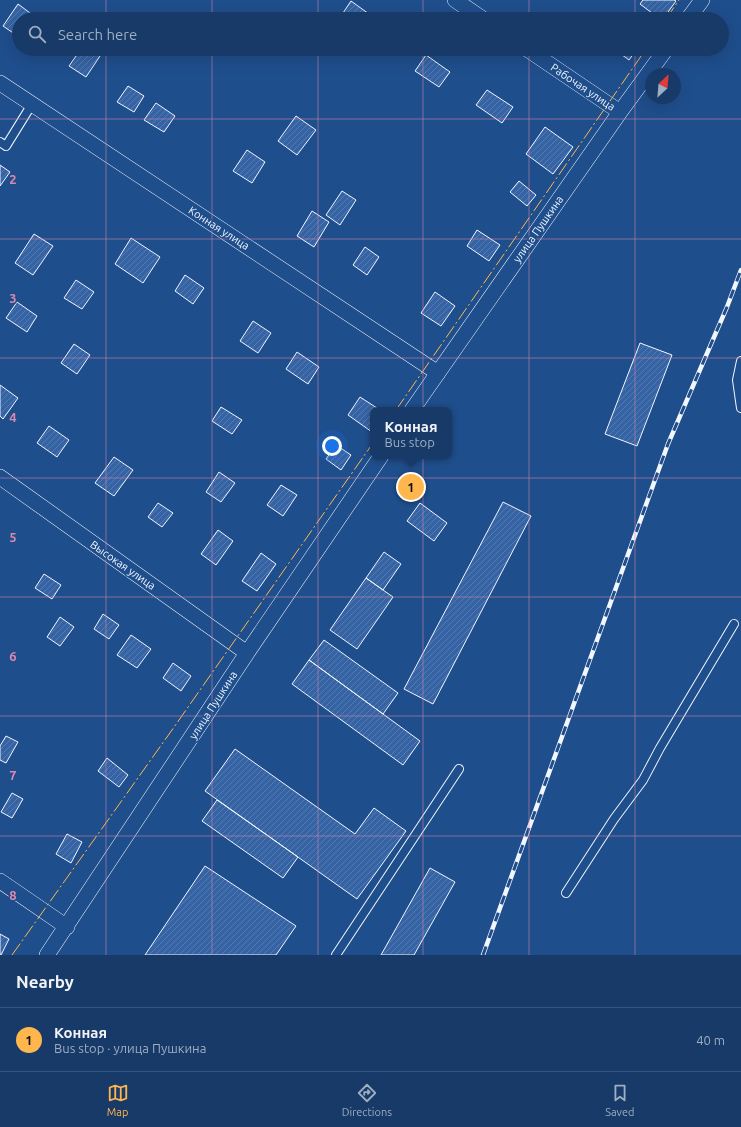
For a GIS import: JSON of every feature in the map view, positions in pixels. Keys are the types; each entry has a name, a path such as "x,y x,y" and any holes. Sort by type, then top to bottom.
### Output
{"street":[{"path":"455,0 473,12"},
{"path":"693,12 702,0"},
{"name":"Рабочая улица","path":"537,56 620,112"},
{"name":"улица Пушкина","path":"414,407 620,112 661,56"},
{"name":"Конная улица","path":"0,83 438,373"},
{"name":"улица Пушкина","path":"47,955 67,927 247,653 379,459"},
{"name":"Высокая улица","path":"0,478 247,653"},
{"path":"0,881 67,927"}],"lane":[{"path":"0,142 6,146 32,104"},
{"path":"741,361 736,380 741,408"},
{"path":"566,893 614,819 643,780 660,748 734,624"},
{"path":"336,955 459,769"}],"building":[{"path":"643,0 676,1 668,12 651,12 640,4"},
{"path":"351,1 366,12 344,12"},
{"path":"18,4 29,12 13,12"},
{"path":"12,13 12,32 3,26"},
{"path":"76,56 100,56 86,77 69,66"},
{"path":"425,56 427,56 450,72 439,87 415,71"},
{"path":"624,56 632,56 629,60"},
{"path":"128,86 144,96 134,112 117,102"},
{"path":"487,90 513,107 502,123 476,105"},
{"path":"156,103 175,116 164,132 144,120"},
{"path":"296,116 316,130 297,155 278,141"},
{"path":"545,127 573,147 553,174 526,154"},
{"path":"247,150 265,162 252,183 233,171"},
{"path":"0,165 10,172 0,186"},
{"path":"519,181 536,195 527,206 510,192"},
{"path":"342,191 356,200 340,225 326,215"},
{"path":"312,211 329,222 314,247 297,236"},
{"path":"477,230 500,245 489,261 467,246"},
{"path":"34,234 53,246 33,275 15,263"},
{"path":"131,238 160,257 143,283 115,264"},
{"path":"365,247 379,257 367,275 353,265"},
{"path":"185,275 204,288 193,304 175,291"},
{"path":"76,280 94,292 82,309 64,298"},
{"path":"435,292 455,306 441,326 421,313"},
{"path":"17,302 37,316 27,332 6,318"},
{"path":"253,321 271,333 258,353 240,341"},
{"path":"640,343 672,355 637,446 605,434"},
{"path":"74,344 90,355 77,374 61,363"},
{"path":"297,352 319,367 308,384 286,369"},
{"path":"0,385 18,398 3,419 0,416"},
{"path":"360,397 375,407 370,407 370,431 348,415"},
{"path":"221,407 242,420 232,434 212,421"},
{"path":"49,426 69,440 57,457 37,443"},
{"path":"336,445 351,455 341,470 326,459"},
{"path":"114,457 133,470 114,496 95,483"},
{"path":"219,472 235,483 221,502 206,492"},
{"path":"281,485 297,495 283,516 267,505"},
{"path":"503,502 531,516 433,704 404,689"},
{"path":"158,503 173,513 162,527 148,517"},
{"path":"420,503 447,523 434,541 407,521"},
{"path":"218,530 233,541 216,565 201,554"},
{"path":"384,552 401,564 383,590 366,578"},
{"path":"261,553 276,564 257,591 242,581"},
{"path":"44,574 61,585 52,599 35,588"},
{"path":"366,578 393,597 357,649 330,630"},
{"path":"103,614 119,625 109,639 94,629"},
{"path":"60,617 74,627 60,646 47,637"},
{"path":"131,635 151,649 137,668 117,655"},
{"path":"324,640 398,693 383,714 309,660"},
{"path":"309,660 420,741 403,765 292,684"},
{"path":"173,663 191,676 181,691 163,678"},
{"path":"6,736 18,742 6,763 0,760 0,746"},
{"path":"235,749 355,834 374,808 406,831 357,899 205,791"},
{"path":"107,758 128,775 119,787 98,771"},
{"path":"12,793 23,799 12,818 1,812"},
{"path":"217,800 298,857 283,878 202,821"},
{"path":"67,834 82,842 71,863 56,854"},
{"path":"205,866 296,926 276,955 145,955"},
{"path":"430,868 455,882 414,955 381,955"},
{"path":"0,934 9,939 1,955 0,955"}],"railway":[{"path":"483,955 668,444 727,307 741,270"}],"power":[{"path":"671,12 679,0"},
{"path":"398,407 641,56"},
{"path":"12,955 370,447"}],"place":[{"name":"Конная","path":"411,487"}]}
